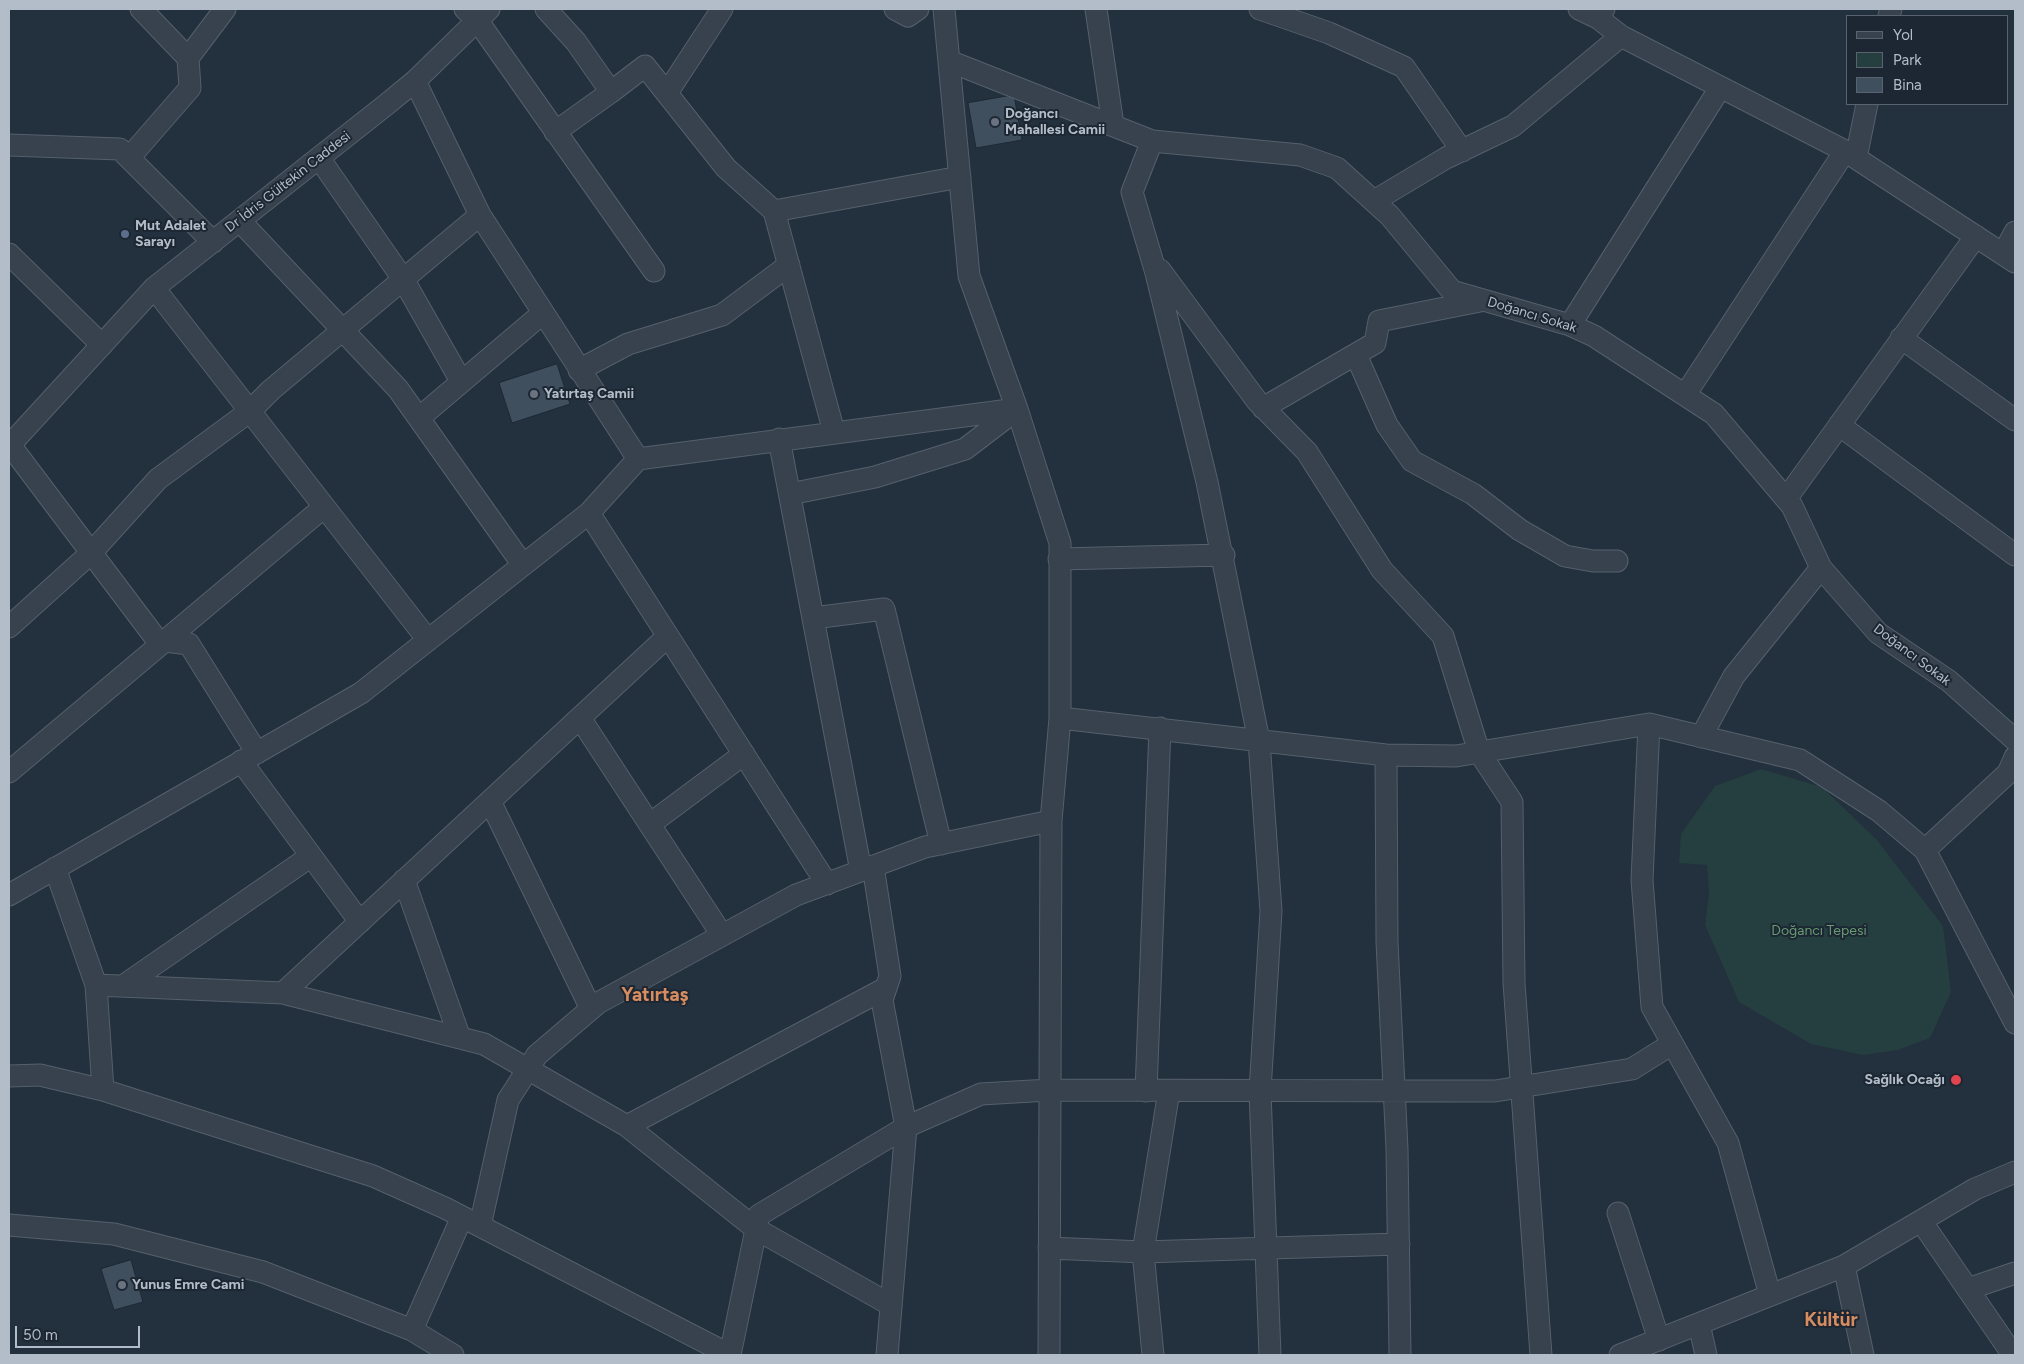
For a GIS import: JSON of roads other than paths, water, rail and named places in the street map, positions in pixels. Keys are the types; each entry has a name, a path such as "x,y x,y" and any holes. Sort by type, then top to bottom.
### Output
{"street":[{"path":"129,158 190,88 188,58 141,9"},
{"path":"188,58 224,9"},
{"path":"546,9 576,42 611,92"},
{"path":"667,93 722,9"},
{"path":"895,9 908,16 918,9"},
{"path":"944,9 969,276 1017,410 1060,543 1060,718 1051,821 1048,1355"},
{"path":"1096,9 1113,125"},
{"path":"1260,9 1328,33 1404,67 1462,151"},
{"path":"1579,9 1601,14 1621,36 1851,155 2009,258 2015,232"},
{"path":"477,13 555,132 654,271"},
{"name":"Dr İdris Gültekin Caddesi","path":"10,446 154,288 415,81 477,13"},
{"path":"1374,201 1462,151 1513,126 1621,36"},
{"name":"Doğancı Sokak","path":"949,61 1152,140 1300,155 1337,168 1390,216 1452,291 1570,325 1594,336 1714,414 1792,506 1821,568 1878,633 1949,682 2015,740"},
{"path":"555,132 645,66 726,168 774,211 834,432"},
{"path":"415,81 480,215 638,459"},
{"path":"1570,325 1720,88"},
{"path":"1685,395 1851,155 1867,105"},
{"path":"1152,140 1132,192 1152,260 1224,556 1259,741 1272,911 1260,1091 1264,1248 1270,1355"},
{"path":"9,145 120,149 213,242"},
{"path":"319,158 403,279 461,381"},
{"path":"774,211 960,177"},
{"path":"9,627 91,553 158,479 250,411 271,390 480,215"},
{"path":"240,221 398,389 523,565"},
{"path":"1786,499 1976,236"},
{"path":"9,254 102,345"},
{"path":"1152,260 1263,408 1307,452 1382,570 1444,636 1479,752 1512,802 1514,983 1541,1355"},
{"path":"579,370 628,344 722,315 789,265"},
{"path":"154,288 428,640"},
{"path":"1263,408 1375,343 1379,321 1484,300"},
{"path":"419,418 543,313"},
{"path":"1901,338 2015,420"},
{"path":"1356,354 1387,425 1412,461 1473,494 1520,530 1565,556 1593,561 1617,561"},
{"path":"9,895 361,693 589,513 638,459 779,439 1017,410"},
{"path":"790,494 875,477 965,449 1017,410"},
{"path":"1839,425 2015,555"},
{"path":"779,439 813,618 890,976 882,1000 906,1127 887,1355"},
{"path":"10,446 157,640 189,644 249,757 311,856 360,922"},
{"path":"9,772 324,507"},
{"path":"589,513 827,884"},
{"path":"1059,559 1224,556"},
{"path":"1701,737 1734,676 1821,568"},
{"path":"813,618 884,609 941,844"},
{"path":"283,993 668,636"},
{"path":"580,718 722,935"},
{"path":"1060,718 1386,755 1456,756 1649,724 1800,760 1878,811 1925,850 2015,1023"},
{"path":"1649,724 1642,880 1652,1007 1728,1143 1770,1295"},
{"path":"1146,1091 1160,728"},
{"path":"650,824 744,754"},
{"path":"1386,755 1387,942 1394,1091 1400,1355"},
{"path":"1925,850 2008,773 2015,757"},
{"path":"490,801 591,1009"},
{"path":"412,1330 471,1221 508,1100 537,1055 591,1009 722,935 796,896 925,847 1051,821"},
{"path":"123,986 311,856"},
{"path":"55,868 96,985 103,1090"},
{"path":"404,880 460,1038"},
{"path":"96,985 283,993 484,1044 627,1126 756,1229 891,1305"},
{"path":"627,1126 886,988"},
{"path":"9,1076 40,1075 103,1090 373,1176 471,1221 730,1355 759,1215 906,1127 981,1094 1049,1090 1495,1091 1632,1069 1672,1044"},
{"path":"1154,1355 1143,1252 1169,1091"},
{"path":"1620,1355 1844,1266 1975,1189 2015,1159"},
{"path":"1975,1189 2015,1172"},
{"path":"1618,1213 1659,1340"},
{"path":"1921,1221 2013,1355"},
{"path":"9,1225 114,1234 263,1272 412,1330 453,1355"},
{"path":"1049,1248 1143,1252 1398,1244"},
{"path":"1844,1266 1863,1355"},
{"path":"1968,1289 2015,1272"},
{"path":"1699,1324 1706,1355"}],"place":[{"name":"Doğancı Mahallesi Camii","path":"995,122"},
{"name":"Mut Adalet Sarayı","path":"125,234"},
{"name":"Yatırtaş Camii","path":"534,394"},
{"name":"Sağlık Ocağı","path":"1956,1080"},
{"name":"Yunus Emre Cami","path":"122,1285"}],"district":[{"name":"Yatırtaş","path":"655,995"},
{"name":"Kültür","path":"1831,1320"}],"park label":[{"name":"Doğancı Tepesi","path":"1819,931"}]}
